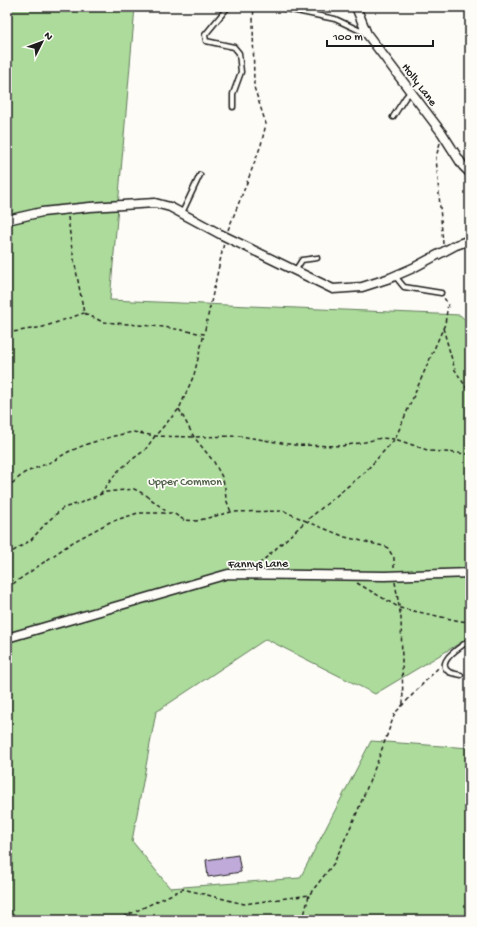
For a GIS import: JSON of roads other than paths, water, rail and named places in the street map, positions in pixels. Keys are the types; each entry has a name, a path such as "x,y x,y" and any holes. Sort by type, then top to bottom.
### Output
{"street":[{"name":"Holly Lane","path":"356,7 367,34 442,133 463,166 470,173"},
{"path":"7,220 42,212 155,203 170,207 333,289 362,287 394,276 413,268 456,245 470,240"},
{"name":"Fannys Lane","path":"7,638 228,574 394,576 470,573"}],"lane":[{"path":"228,7 205,35 206,41 234,47 239,53 241,72 233,94 233,107"},
{"path":"278,7 335,19 367,34"},
{"path":"393,117 405,98 411,92"},
{"path":"182,213 200,175"},
{"path":"296,271 302,260 317,258"},
{"path":"394,276 404,287 441,293"},
{"path":"461,675 450,672 446,669 445,663 447,658 470,640"}],"park label":[{"name":"Upper Common","path":"185,481"}]}
